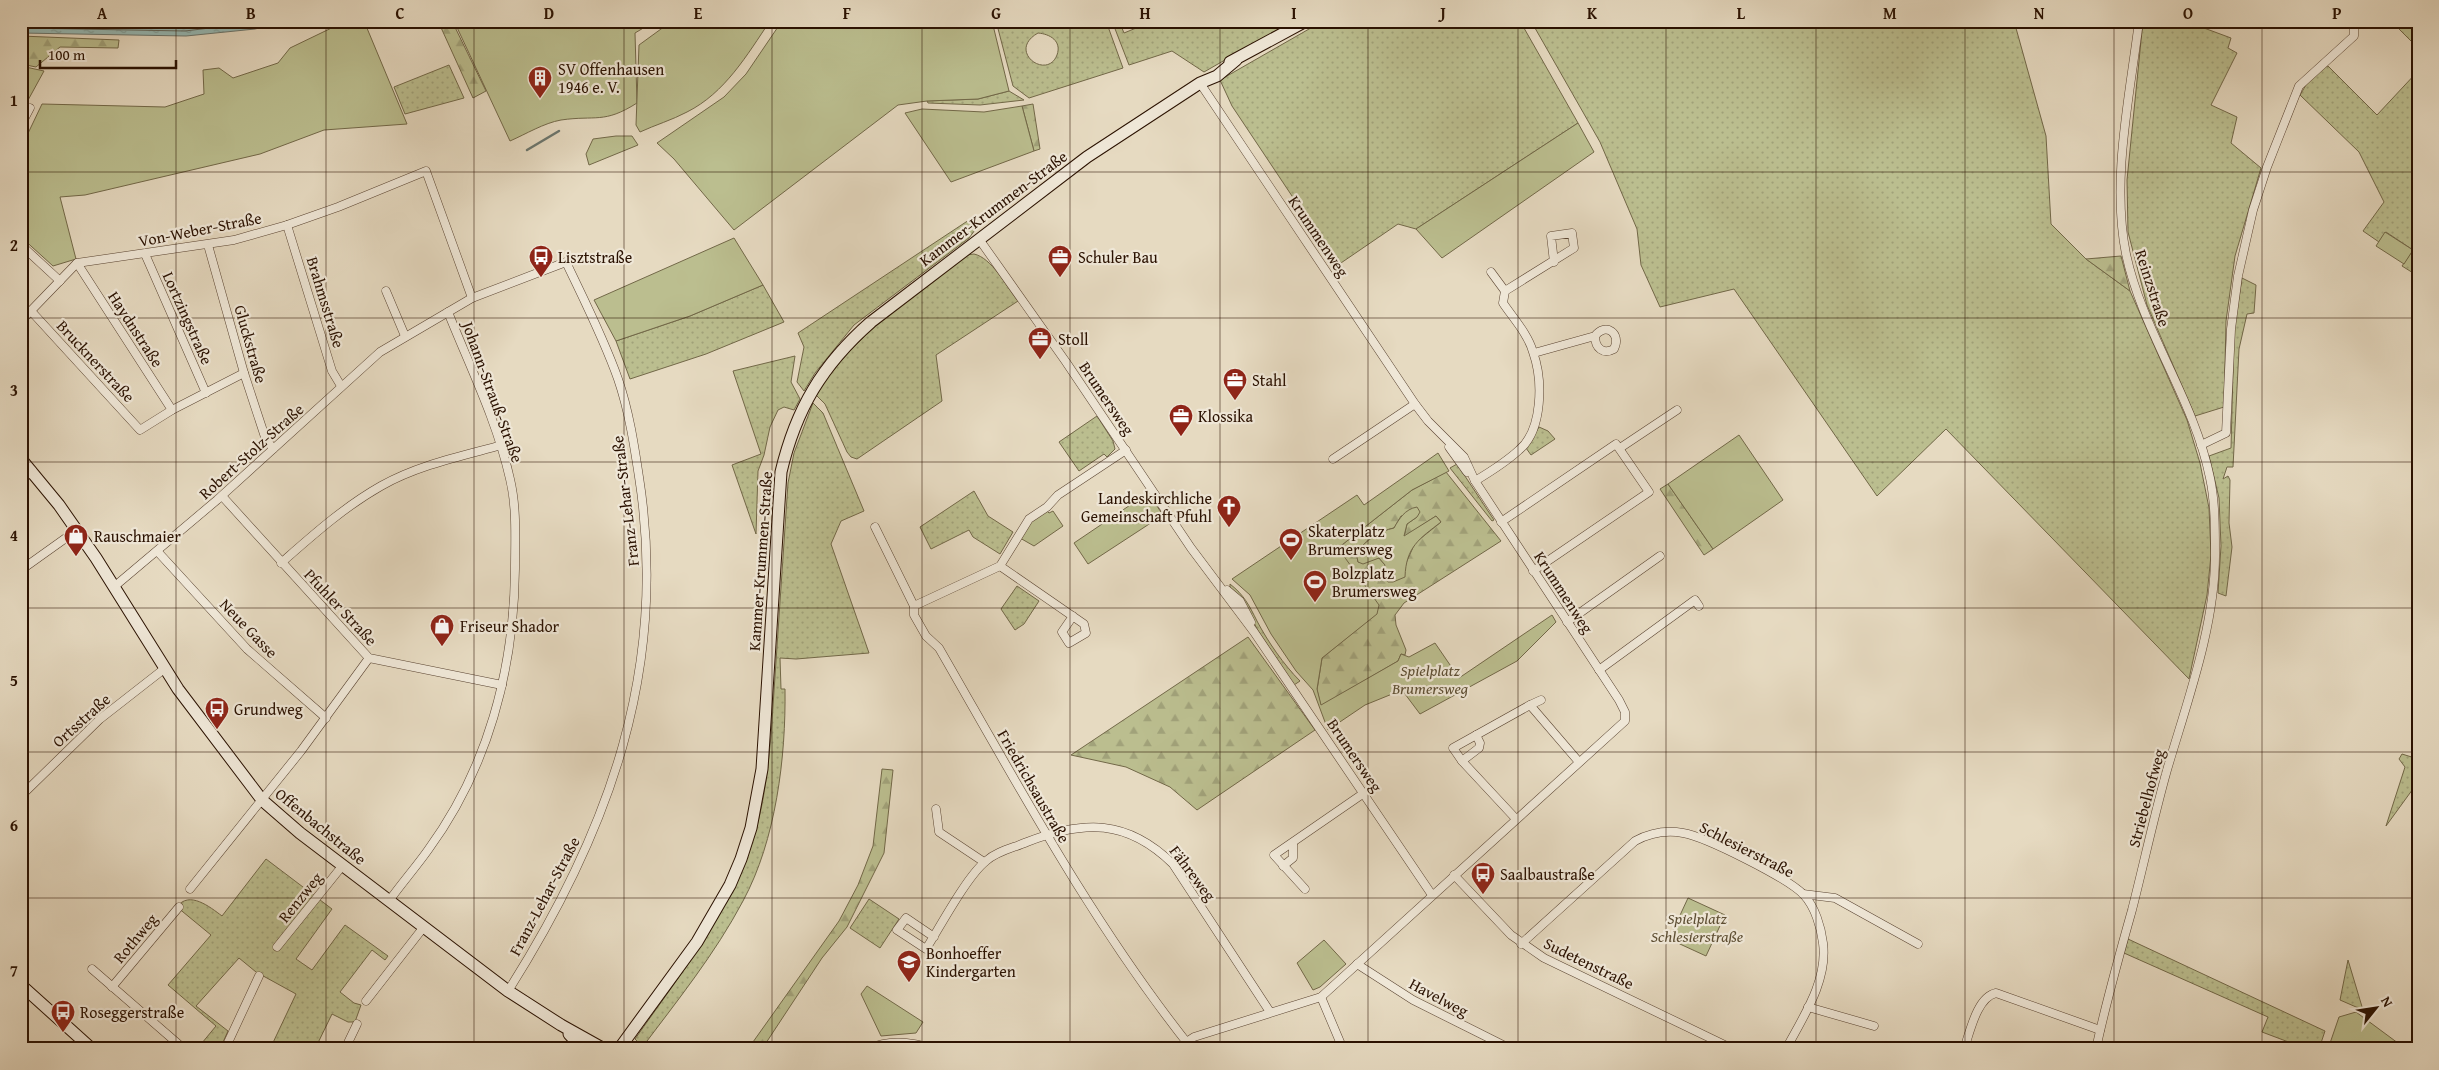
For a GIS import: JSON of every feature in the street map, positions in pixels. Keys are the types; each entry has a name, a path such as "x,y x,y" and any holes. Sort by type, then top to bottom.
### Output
{"street":[{"name":"Kammer-Krummen-Straße","path":"619,1049 713,917 741,859 746,844 762,769 780,472 787,445 799,414 824,371 850,340 891,306 1086,157 1200,82 1213,69 1236,60 1306,21"},
{"name":"Reinzstraße","path":"2139,21 2122,164 2122,227 2127,256 2139,299 2188,409 2211,481 2215,554"},
{"path":"2201,446 2226,433 2231,329 2238,276 2253,210 2266,167 2299,86 2354,36 2354,21"},
{"name":"Krummenweg","path":"1200,82 1415,404 1442,434 1458,461 1475,481 1619,700 1624,712 1624,721 1579,762"},
{"path":"21,125 30,108"},
{"name":"Von-Weber-Straße","path":"77,263 208,245 287,225 426,171 472,298"},
{"name":"Brahmsstraße","path":"287,225 332,371 341,386"},
{"name":"Brumersweg","path":"979,239 1126,450 1191,548 1219,585 1240,601 1254,632 1432,895"},
{"path":"21,245 60,281"},
{"name":"Gluckstraße","path":"208,245 244,373 265,437 273,448"},
{"name":"Lortzingstraße","path":"145,254 206,393"},
{"name":"Robert-Stolz-Straße","path":"115,586 158,552 222,496 380,352 472,298 566,262"},
{"name":"Franz-Lehar-Straße","path":"508,991 564,893 590,842 612,785 629,727 642,660 647,610 648,555 632,431 618,379 566,262"},
{"path":"1505,291 1554,262"},
{"path":"21,321 77,263"},
{"name":"Haydnstraße","path":"77,263 172,410"},
{"path":"1475,481 1520,450 1536,425 1538,385 1534,353 1528,340 1503,303 1505,291 1492,272"},
{"path":"386,291 405,336"},
{"name":"Brucknerstraße","path":"31,311 140,430 172,410"},
{"name":"Johann-Strauß-Straße","path":"389,901 429,850 462,794 484,751 495,718 510,645 514,597 515,527 511,481 502,445 448,312"},
{"path":"1534,353 1595,336"},
{"path":"172,410 244,373"},
{"path":"1333,459 1415,404"},
{"path":"1620,448 1677,410"},
{"path":"1501,522 1616,444 1649,492 1533,571"},
{"path":"281,563 333,518 383,485 434,465 502,445"},
{"name":"Brumersweg","path":"1000,566 1029,519 1047,508 1058,495 1126,450"},
{"name":"Offenbachstraße","path":"21,459 32,470 77,530 115,586 164,669 209,733 262,800 423,928 508,991 561,1025 604,1049"},
{"path":"21,481 32,470"},
{"name":"Pfuhler Straße","path":"222,496 369,658 502,685"},
{"name":"Friedrichsaustraße","path":"875,527 914,606 914,615 926,636 939,648 1046,835 1120,950 1192,1049"},
{"path":"21,570 77,530"},
{"name":"Neue Gasse","path":"158,552 247,649 326,718"},
{"name":"Striebelhofweg","path":"2096,1049 2159,801 2202,644 2212,596 2215,554"},
{"path":"1566,622 1660,556"},
{"path":"914,606 1000,566 1073,616"},
{"path":"1599,670 1695,600 1699,606"},
{"path":"190,889 326,718 369,658"},
{"name":"Ortsstraße","path":"21,796 100,719 164,669"},
{"path":"1516,819 1462,761 1453,748 1540,700"},
{"path":"1176,1049 1186,1041 1270,1012 1321,997 1579,762 1530,704"},
{"path":"1462,761 1479,748 1480,743 1476,735"},
{"path":"1305,889 1274,855 1364,794"},
{"path":"934,937 906,918 897,930 926,949 934,937 984,862 939,832 936,810"},
{"name":"Fähreweg","path":"984,862 995,854 1046,835 1080,826 1117,829 1146,841 1158,849 1173,864 1270,1012"},
{"name":"Schlesierstraße","path":"1521,944 1636,842 1647,835 1665,832 1684,833 1709,842 1773,874 1803,894 1816,915 1824,945 1823,971 1808,1007 1786,1049"},
{"path":"1283,866 1293,858 1293,843"},
{"name":"Renzweg","path":"277,946 343,865"},
{"name":"Sudetenstraße","path":"1454,875 1521,944 1544,958 1733,1049"},
{"path":"1803,894 1835,898 1918,944"},
{"path":"1816,915 1818,906 1824,898"},
{"name":"Rothweg","path":"112,987 179,907"},
{"path":"366,1001 423,928"},
{"name":"Havelweg","path":"1357,964 1368,973 1414,1000 1511,1049"},
{"name":"Rothweg","path":"92,969 184,1049"},
{"path":"225,1049 259,976"},
{"path":"21,985 92,1049"},
{"path":"1964,1049 1979,1009 1987,997 1996,993 2100,1030"},
{"path":"1321,997 1344,1049"},
{"path":"1808,1007 1874,1026"},
{"path":"346,1049 357,1024"},
{"path":"561,1025 583,1049"},
{"path":"868,1049 879,1044 899,1043 922,1044 934,1049"}],"green space":[{"path":"346,21 364,21 407,124 324,130 260,154 85,195 60,197 76,259 53,266 21,237 21,148 42,104 165,107 204,94 203,70 219,68 233,78 278,63 290,48"},
{"path":"438,21 452,21 486,91 473,98"},
{"path":"454,21 655,21 635,33 637,103 626,110 600,118 555,121 510,141"},
{"path":"672,21 770,21 734,72 713,95 687,112 640,132 636,125 639,45"},
{"path":"782,21 992,21 1009,91 978,99 927,101 898,105 734,230 674,159 657,143 724,97 746,74"},
{"path":"996,21 1039,21 1043,25 1056,26 1058,24 1057,21 1106,21 1123,68 1029,98 1013,86","holes":["1038,33 1054,39 1058,46 1057,55 1052,62 1045,65 1038,64 1032,60 1027,55 1026,48 1029,40"]},
{"path":"1112,21 1119,21 1124,33 1141,26 1140,21 1293,21 1204,72 1172,51 1129,65"},
{"path":"1323,21 1520,21 1578,123 1416,229 1398,224 1338,265 1232,106 1220,80"},
{"path":"1531,21 2014,21 2046,136 2051,224 2086,259 2130,291 2187,420 2200,463 2209,508 2211,555 2207,595 2189,679 1946,429 1877,496 1734,289 1660,307 1641,265 1637,229 1600,142"},
{"path":"2143,21 2185,21 2231,38 2228,48 2237,53 2211,105 2237,117 2231,143 2261,168 2235,256 2226,321 2224,407 2195,416 2147,305 2128,232 2127,180"},
{"path":"2391,21 2418,21 2418,48"},
{"path":"21,36 119,40 118,48 60,47 36,67 21,64"},
{"path":"449,65 464,98 405,114 394,87"},
{"path":"21,66 44,71 21,113"},
{"path":"2328,66 2377,115 2418,71 2418,276 2402,266 2413,250 2386,232 2379,242 2363,231 2384,202 2359,152 2300,95 2315,73 2319,69"},
{"path":"1009,91 1024,100 980,105 928,103 927,101 978,99"},
{"path":"1033,104 1040,149 1034,151 1022,106"},
{"path":"1022,106 1034,151 951,182 905,113 922,109 984,112"},
{"path":"1578,123 1594,152 1442,258 1416,229"},
{"path":"632,136 638,145 589,165 586,154 593,139"},
{"path":"969,220 975,230 969,238 854,325 815,373 804,391 797,382 804,347 798,333"},
{"path":"2385,232 2413,250 2404,264 2376,246"},
{"path":"734,238 763,285 690,316 616,341 594,300"},
{"path":"974,254 987,261 993,267 1018,301 936,355 942,401 857,459 851,457 825,404 815,394 848,353 885,318 966,255"},
{"path":"2121,256 2130,291 2086,259"},
{"path":"2242,278 2256,285 2254,313 2247,314 2239,349 2233,467 2227,467 2223,479 2228,476 2230,480 2229,523 2232,547 2226,596 2218,593 2221,546 2219,498 2209,456 2231,448 2234,330"},
{"path":"763,285 784,322 706,354 630,379 616,341 690,316"},
{"path":"795,356 791,382 800,399 794,410 784,407 778,410 770,427 764,455 758,471 756,534 732,465 761,454 733,371"},
{"path":"813,403 823,413 864,511 841,521 831,544 869,653 796,659 780,658 781,689 785,689 784,742 777,798 764,852 743,901 720,940 682,995 641,1049 635,1049 638,1042 635,1039 688,963 721,911 735,884 757,826 764,792 771,736 788,483 794,453"},
{"path":"1097,416 1113,441 1115,449 1107,457 1104,454 1079,471 1059,442"},
{"path":"1539,427 1548,431 1555,439 1531,455 1526,448"},
{"path":"1739,435 1783,500 1713,549 1668,484"},
{"name":"Spielplatz Brumersweg","path":"1438,453 1449,471 1412,490 1338,548 1379,605 1377,614 1322,658 1317,689 1321,705 1398,661 1401,654 1409,657 1435,643 1459,678 1552,615 1556,622 1517,661 1420,714 1402,690 1365,705 1328,730 1313,690 1296,671 1271,634 1250,595 1232,579 1357,495 1364,505"},
{"path":"1457,464 1494,520 1492,521 1450,468"},
{"path":"1446,472 1501,541 1404,603 1395,615 1396,625 1406,650 1405,655 1401,654 1398,661 1321,706 1317,690 1322,658 1376,614 1338,548 1412,490","holes":["1401,516 1417,517 1407,524 1404,537 1436,516 1441,522 1415,543 1406,563 1385,565 1379,558 1358,562 1356,552 1368,540 1383,531 1394,528"]},
{"path":"1668,484 1713,549 1704,555 1660,489"},
{"path":"974,491 988,516 1013,532 1000,554 973,537 969,530 931,549 920,527"},
{"path":"1148,493 1163,515 1088,564 1074,543"},
{"path":"1417,507 1420,512 1417,517 1407,524 1404,536 1436,516 1441,522 1420,539 1411,551 1405,577 1388,582 1382,574 1385,565 1379,558 1363,564 1358,562 1356,552 1364,544 1378,534 1394,528 1406,512"},
{"path":"1047,511 1049,513 1053,511 1063,526 1034,546 1020,538 1029,523"},
{"path":"1230,584 1246,601 1271,645 1300,681 1294,685 1257,629 1244,601 1230,587"},
{"path":"1017,586 1039,601 1024,624 1015,630 1001,609"},
{"path":"1248,637 1315,730 1197,810 1170,787 1126,767 1071,755"},
{"path":"2402,754 2418,759 2418,782 2386,826 2405,767 2399,759"},
{"path":"882,769 893,770 884,853 847,927 822,958 762,1049 748,1049 839,921 858,885 873,846"},
{"path":"266,859 332,909 296,959 312,970 345,925 388,956 385,960 372,950 340,992 354,1003 361,1005 355,1022 348,1022 332,1014 315,1049 270,1049 296,994 256,972 239,958 196,1006 228,1031 220,1049 197,1049 216,1026 168,985 211,935 177,907 182,902 193,900 206,905 222,916"},
{"name":"Spielplatz Schlesierstraße","path":"1688,898 1725,915 1706,956 1669,939"},
{"path":"869,899 899,919 880,948 850,928"},
{"path":"2128,939 2325,1031 2319,1049 2307,1049 2262,1032 2268,1017 2124,953"},
{"path":"1324,940 1346,964 1320,987 1313,990 1297,963"},
{"path":"2348,960 2363,1010 2340,1000"},
{"path":"867,986 923,1022 916,1033 881,1036 861,994"},
{"path":"2356,1012 2406,1049 2328,1049 2339,1017"}],"water":[{"path":"21,21 288,21 255,29 186,36 21,33"}],"waterway":[{"path":"527,150 559,131"}],"place":[{"name":"SV Offenhausen 1946 e. V.","path":"540,99"},
{"name":"Lisztstraße","path":"541,278"},
{"name":"Schuler Bau","path":"1060,278"},
{"name":"Stoll","path":"1040,360"},
{"name":"Stahl","path":"1235,401"},
{"name":"Klossika","path":"1181,437"},
{"name":"Landeskirchliche Gemeinschaft Pfuhl","path":"1229,528"},
{"name":"Rauschmaier","path":"76,557"},
{"name":"Skaterplatz Brumersweg","path":"1291,561"},
{"name":"Bolzplatz Brumersweg","path":"1315,603"},
{"name":"Friseur Shador","path":"442,647"},
{"name":"Grundweg","path":"217,730"},
{"name":"Saalbaustraße","path":"1483,895"},
{"name":"Bonhoeffer Kindergarten","path":"909,983"},
{"name":"Roseggerstraße","path":"63,1033"}]}
